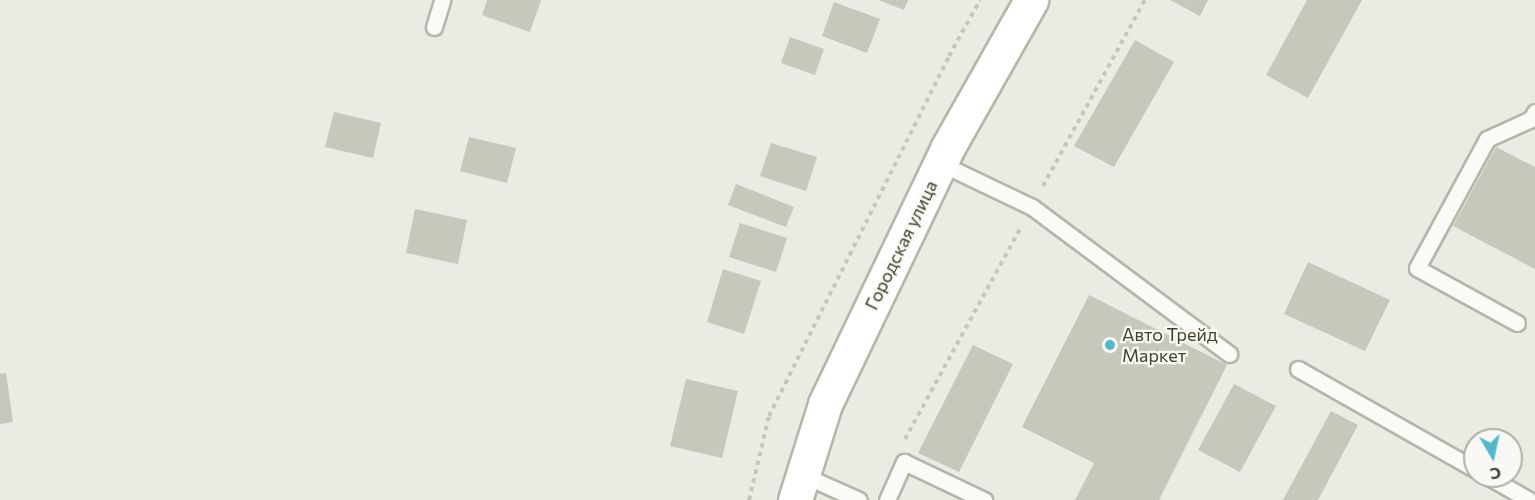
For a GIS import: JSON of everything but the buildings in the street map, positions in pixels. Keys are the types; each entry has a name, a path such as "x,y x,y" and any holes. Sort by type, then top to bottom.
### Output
{"main road":[{"name":"Городская улица","path":"799,488 825,404 940,163 1031,0"}],"lane":[{"path":"434,27 442,0"},
{"path":"1517,322 1417,268 1488,139 1531,119 1535,112"},
{"path":"940,163 1032,207 1229,354"},
{"path":"1298,369 1463,462"},
{"path":"887,500 904,462 984,500"},
{"path":"799,488 859,500"},
{"path":"1508,488 1529,500"}],"path":[{"path":"749,500 769,416 948,56 980,0"},
{"path":"900,448 1145,0"}],"place":[{"name":"Авто Трейд Маркет","path":"1110,345"}]}
